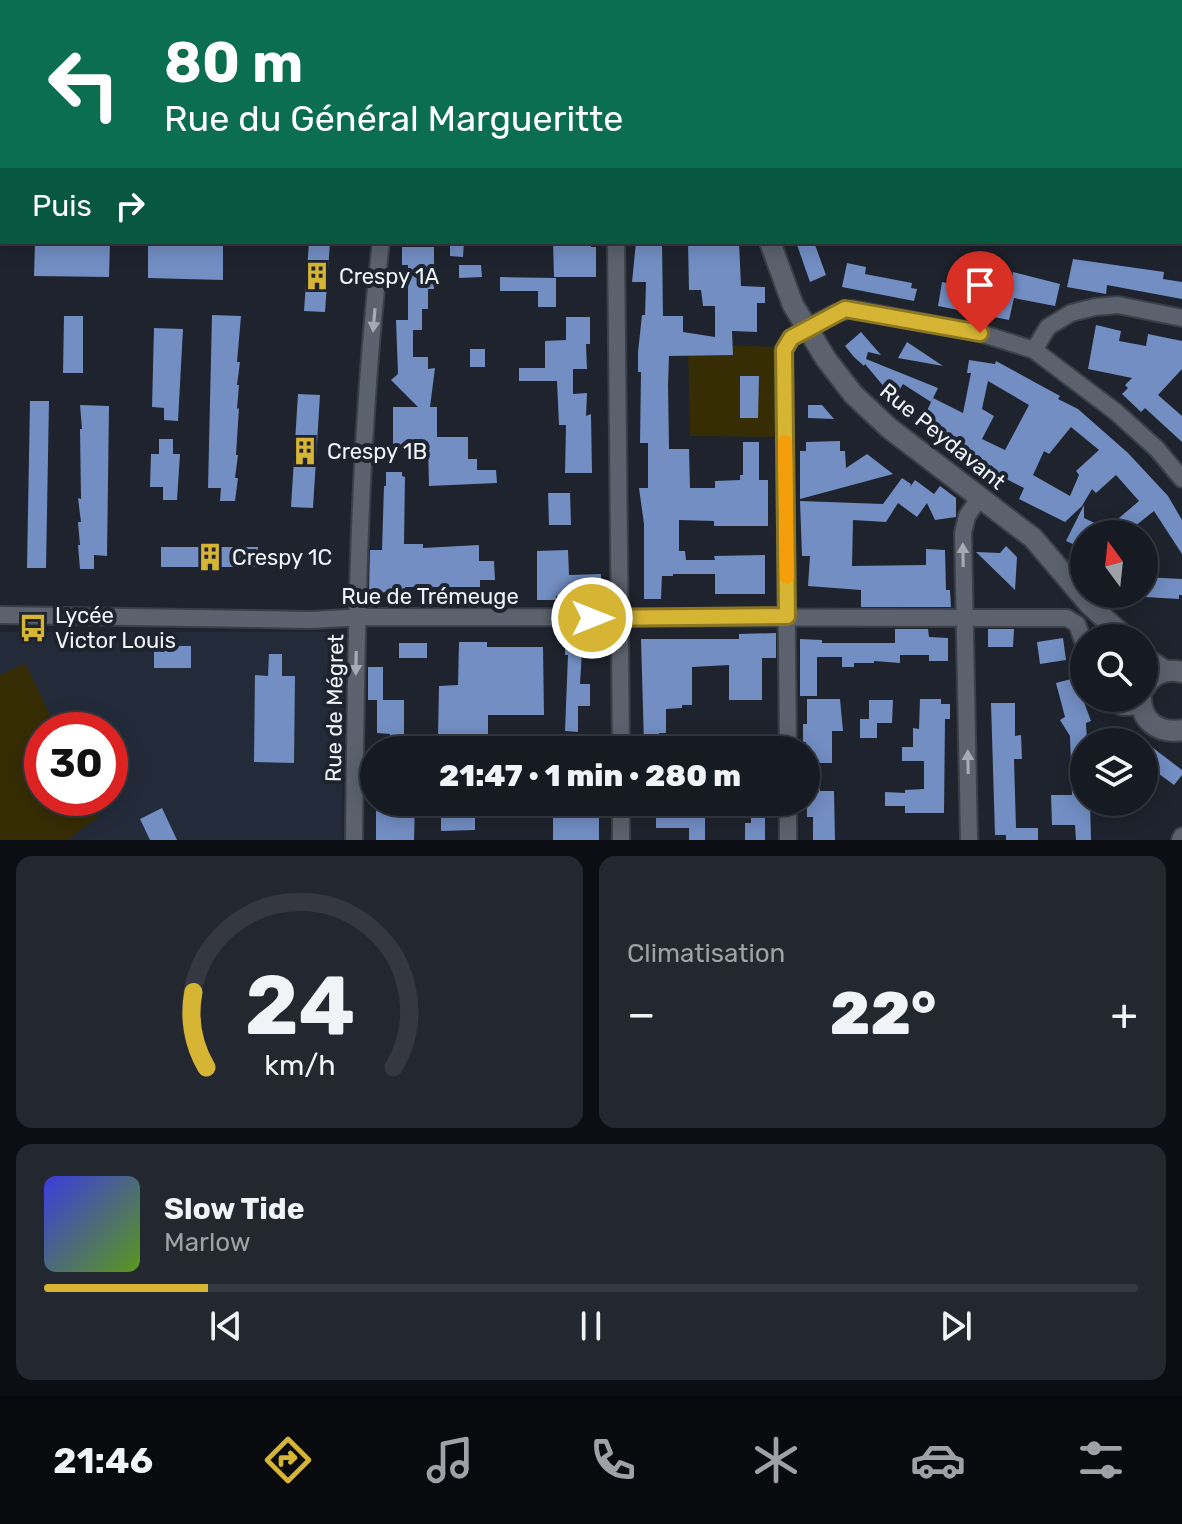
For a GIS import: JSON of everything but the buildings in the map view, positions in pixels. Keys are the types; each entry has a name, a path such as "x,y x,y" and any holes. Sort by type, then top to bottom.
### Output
{"street":[{"name":"Rue de Mégret","path":"354,840 356,618 366,413 381,244"},
{"path":"616,244 621,736"},
{"name":"Rue Peydavant","path":"771,244 793,305 853,394 889,428 1048,552 1070,580"},
{"path":"1034,350 1048,327 1071,313 1095,307 1118,305 1182,318"},
{"path":"788,736 784,350 791,338 845,309 853,309 980,333 1034,350 1116,412 1157,449 1182,479"},
{"path":"969,840 963,533 967,516 980,497"},
{"name":"Rue Peydavant","path":"1093,608 1111,624"},
{"name":"Rue de Trémeuge","path":"0,615 311,620 787,616 1067,618 1077,624"},
{"path":"1146,712 1148,721 1162,730 1179,733"},
{"path":"621,816 621,840"},
{"path":"788,816 788,840"}],"shaded area":[{"path":"688,344 775,347 776,437 690,436"},
{"path":"0,632 336,632 345,642 342,840 0,840"},
{"path":"25,663 48,712 24,712 24,816 98,817 67,840 0,840 0,675"}],"slow traffic":[{"path":"785,442 787,577"}],"place":[{"name":"Crespy 1A","path":"317,276"},
{"name":"Crespy 1B","path":"305,451"},
{"name":"Crespy 1C","path":"210,557"},
{"name":"Lycée Victor Louis","path":"33,628"}],"route":[{"path":"592,618 787,616 784,350 791,338 845,309 980,333"}]}
